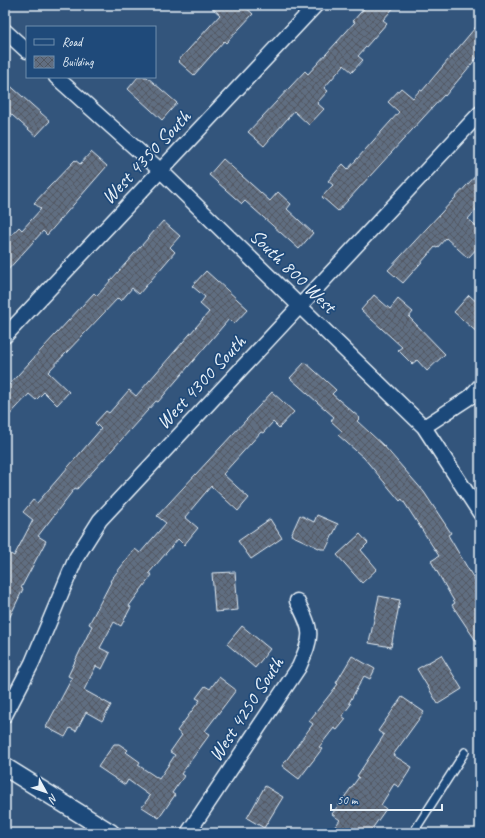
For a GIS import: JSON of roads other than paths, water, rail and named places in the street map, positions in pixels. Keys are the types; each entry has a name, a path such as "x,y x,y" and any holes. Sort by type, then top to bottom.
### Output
{"street":[{"name":"West 4350 South","path":"5,336 316,5"},
{"path":"5,31 26,50"},
{"name":"South 800 West","path":"57,78 161,171 424,427 480,513"},
{"name":"West 4300 South","path":"5,715 32,663 76,558 100,520 480,113"},
{"path":"424,427 470,397 480,386"},
{"name":"West 4250 South","path":"188,833 299,667 309,645 309,625 297,601"},
{"path":"5,767 110,833"}],"lane":[{"path":"413,833 465,752"}]}
